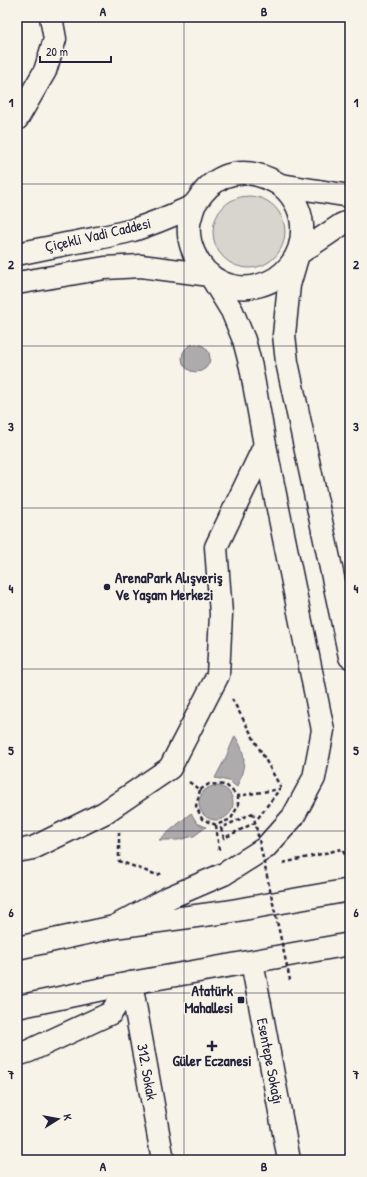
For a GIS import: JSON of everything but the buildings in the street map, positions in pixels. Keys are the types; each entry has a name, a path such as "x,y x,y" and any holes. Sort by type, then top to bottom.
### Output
{"main road":[{"path":"17,119 45,71 55,39 51,17"},
{"path":"114,927 168,898 224,874 264,848 293,818 314,778 323,730 265,445 251,367 244,340 232,311 210,275 198,261 190,244 189,225 194,206 203,192 216,181 232,174 255,174 266,177 281,185 350,196"},
{"path":"281,185 294,199 301,217 303,236 289,284 284,335 287,362 350,657"},
{"name":"Çiçekli Vadi Caddesi","path":"17,254 132,230 194,206"},
{"path":"210,275 225,284 242,288 260,286 275,280 288,268 298,254 341,225 350,221"},
{"name":"Çiçekli Vadi Caddesi","path":"17,283 106,268 141,266 210,275"},
{"path":"17,851 33,848 104,813 170,768 218,675 221,614 216,546 265,445"},
{"path":"20,944 114,927 226,912 350,890"},
{"path":"17,1007 131,983 350,944"},
{"name":"Esentepe Sokağı","path":"252,962 289,1160"},
{"path":"17,1055 29,1051 111,1013 131,983"},
{"name":"312. Sokak","path":"131,983 162,1160"}],"path":[{"path":"218,675 281,788"},
{"path":"170,768 200,790"},
{"path":"208,784 226,785 238,796 238,806 231,819 216,825 202,819 196,806 200,790 208,784"},
{"path":"238,796 281,788"},
{"path":"252,828 254,823 281,788"},
{"path":"120,802 119,861 157,875 164,873"},
{"path":"254,823 224,838 221,828 253,813 290,980"},
{"path":"216,825 220,856"},
{"path":"280,864 342,849 350,864"},
{"path":"265,867 273,865"}],"shaded area":[{"path":"249,196 269,202 279,212 285,232 279,252 269,262 249,268 229,262 219,252 213,232 219,212 229,202"},
{"path":"196,344 206,348 210,358 206,368 196,372 186,368 182,358 186,348"},
{"path":"235,736 242,749 244,761 237,787 229,781 215,778"},
{"path":"213,786 219,786 228,791 232,797 232,809 228,815 219,820 213,820 204,815 199,806 199,800 204,791"},
{"path":"191,813 197,823 206,827 194,836 178,840 159,840"}],"place":[{"name":"ArenaPark Alışveriş Ve Yaşam Merkezi","path":"107,587"},
{"name":"Atatürk Mahallesi","path":"241,1000"},
{"name":"Güler Eczanesi","path":"212,1046"}]}
